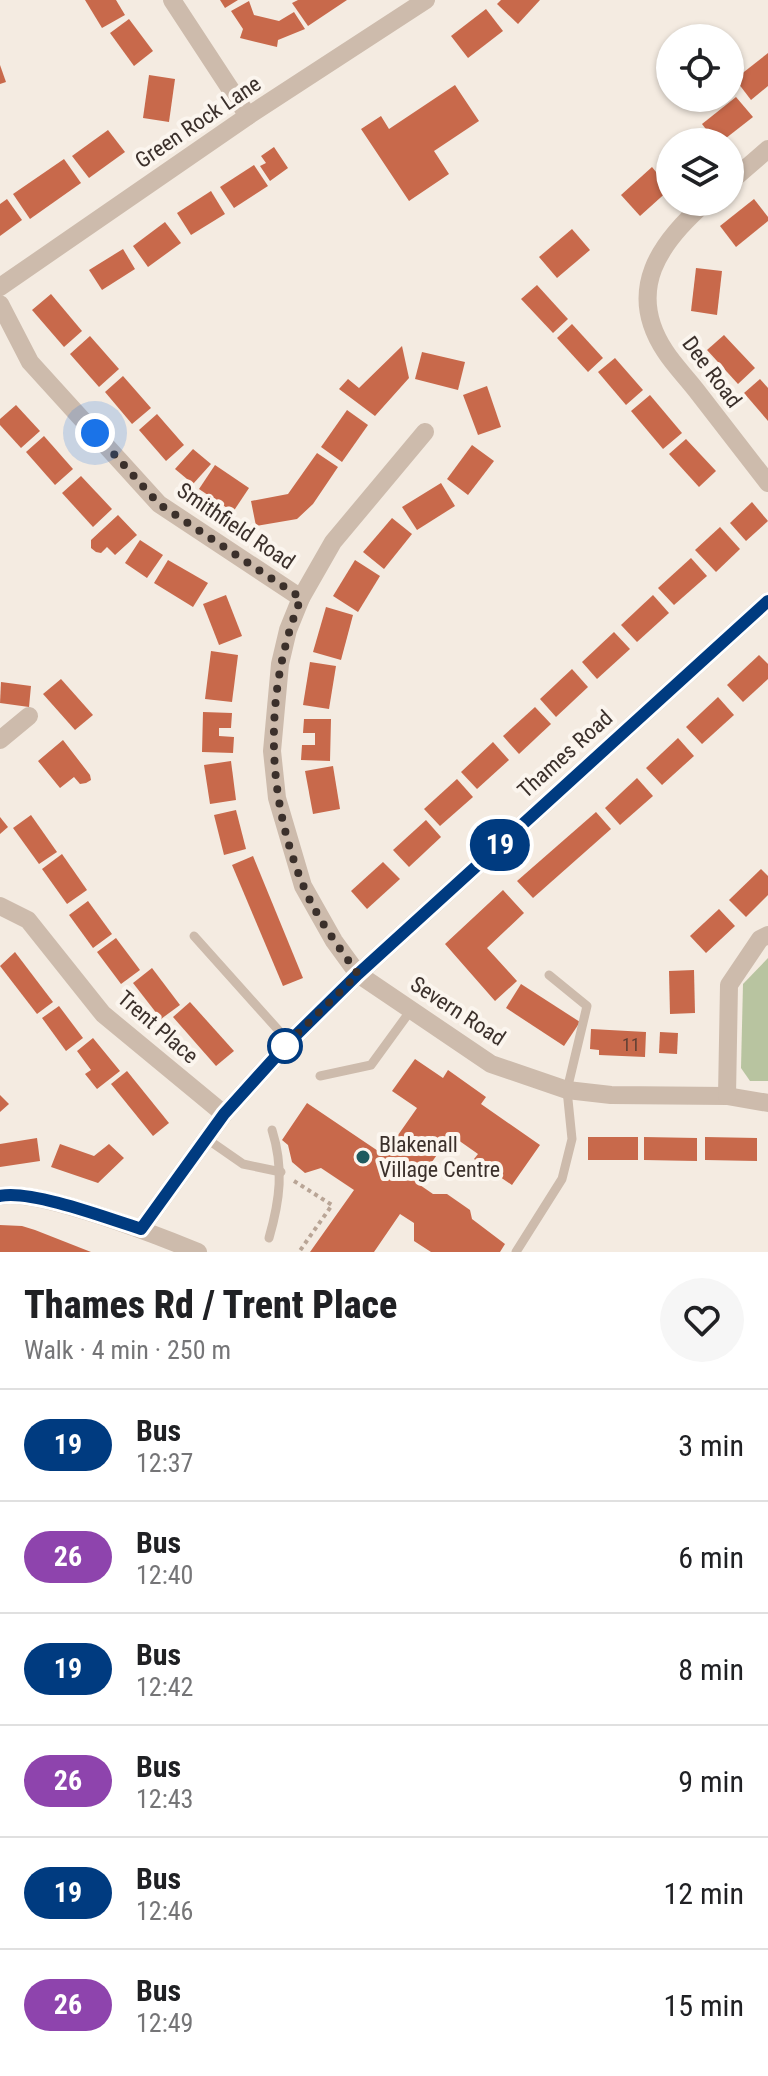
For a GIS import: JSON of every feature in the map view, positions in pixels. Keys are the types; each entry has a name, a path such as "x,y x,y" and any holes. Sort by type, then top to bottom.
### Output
{"street":[{"path":"172,0 248,116"},
{"name":"Green Rock Lane","path":"0,287 248,116 426,0"},
{"path":"744,170 768,149"},
{"name":"Dee Road","path":"692,216 668,239 655,262 648,302 652,321 663,349 768,483"},
{"name":"Smithfield Road","path":"0,304 30,362 159,504 301,598"},
{"name":"Smithfield Road","path":"358,974 334,941 303,886 277,798 272,751 280,664 288,630 301,598 333,542 425,432"},
{"name":"Thames Road","path":"141,1229 224,1114 289,1042 358,974 768,601"},
{"path":"1,739 29,716"},
{"name":"Trent Place","path":"0,906 28,920 103,1014 224,1114"},
{"path":"727,1096 729,985 760,939 768,935"},
{"name":"Severn Road","path":"358,974 491,1064 567,1090 611,1095 727,1096 766,1105"},
{"path":"0,1196 7,1194 47,1201 141,1229 198,1252"}],"lane":[{"path":"194,936 289,1042"},
{"path":"516,1252 562,1179 572,1139 567,1090 587,1006 549,975"},
{"path":"320,1076 371,1065 411,1010"},
{"path":"269,1238 278,1207 281,1172 272,1130"},
{"path":"207,1139 243,1164 281,1172"}],"path":[{"path":"281,1172 332,1205 299,1252"}],"green space":[{"path":"768,958 768,1081 750,1081 741,1068 743,984"}],"building":[{"path":"85,0 116,0 125,15 102,28"},
{"path":"220,0 238,0 225,8"},
{"path":"298,0 347,0 308,26 292,3"},
{"path":"501,0 540,0 518,24 497,4"},
{"path":"249,1 254,15 279,21 294,12 305,29 278,40 277,47 240,38 243,29 231,11"},
{"path":"486,9 503,31 468,58 451,36"},
{"path":"129,19 153,51 134,66 110,33"},
{"path":"768,53 768,86 751,100 744,91 744,72"},
{"path":"0,65 6,82 0,84"},
{"path":"149,75 175,79 169,122 143,118"},
{"path":"455,85 479,121 434,151 449,174 409,201 361,129 381,116 389,129"},
{"path":"744,106 753,117 739,128 705,128 702,124 717,112 744,112"},
{"path":"108,130 125,152 89,178 72,156"},
{"path":"274,147 288,168 270,181 260,166 266,163 261,156"},
{"path":"64,159 81,183 30,219 13,194"},
{"path":"254,165 268,186 234,208 220,187"},
{"path":"652,167 656,172 656,202 640,216 621,195"},
{"path":"211,191 225,214 191,235 177,213"},
{"path":"7,199 22,220 0,236 0,204"},
{"path":"754,199 768,221 736,247 720,226 733,216 744,216 744,207"},
{"path":"165,222 181,243 148,267 133,246"},
{"path":"572,229 590,250 557,278 539,257"},
{"path":"123,249 135,269 102,290 89,270"},
{"path":"696,268 722,271 717,315 691,311"},
{"path":"537,285 568,319 553,333 521,299"},
{"path":"51,294 82,331 64,347 32,310"},
{"path":"572,324 603,358 588,372 557,338"},
{"path":"724,335 755,368 738,384 707,350"},
{"path":"90,336 119,369 99,387 70,354"},
{"path":"402,346 409,378 375,416 339,389 348,379 359,388"},
{"path":"422,352 465,362 458,390 415,379"},
{"path":"615,358 643,390 626,405 598,372"},
{"path":"123,376 151,408 132,424 105,392"},
{"path":"760,379 768,388 768,421 744,393"},
{"path":"487,386 501,427 478,435 463,395"},
{"path":"650,395 682,433 663,449 631,411"},
{"path":"16,405 40,431 21,448 0,425 0,419"},
{"path":"347,410 368,425 342,462 321,447"},
{"path":"157,414 184,445 166,461 139,430"},
{"path":"44,436 73,469 55,485 26,452"},
{"path":"686,439 716,471 699,487 669,454"},
{"path":"472,445 494,461 468,495 447,479"},
{"path":"193,449 211,464 193,484 175,469"},
{"path":"317,453 338,467 313,504 297,519 256,526 251,501 288,494"},
{"path":"215,465 249,488 233,512 199,489"},
{"path":"81,476 112,509 93,527 62,493"},
{"path":"441,483 455,506 417,530 402,507"},
{"path":"752,502 768,521 746,541 730,523"},
{"path":"118,515 137,535 115,555 107,547 101,553 96,552 91,548 91,540"},
{"path":"392,518 412,534 384,569 363,552"},
{"path":"720,527 740,549 716,572 695,550"},
{"path":"140,540 163,555 147,578 125,563"},
{"path":"691,558 707,576 674,605 658,588"},
{"path":"168,560 208,583 193,607 154,583"},
{"path":"355,560 380,576 358,612 333,596"},
{"path":"226,595 242,636 219,645 203,604"},
{"path":"653,595 669,613 637,642 621,625"},
{"path":"326,607 353,615 341,660 313,652"},
{"path":"614,632 630,649 597,679 582,662"},
{"path":"211,651 238,655 232,702 205,699"},
{"path":"759,655 768,664 768,679 743,702 727,685"},
{"path":"310,662 336,666 329,709 303,705"},
{"path":"572,669 588,687 556,717 540,699"},
{"path":"61,679 93,715 75,730 43,694"},
{"path":"1,682 31,686 29,707 0,703"},
{"path":"718,697 734,715 702,744 686,727"},
{"path":"535,707 551,724 519,754 503,736"},
{"path":"203,712 232,713 231,728 219,728 219,736 234,737 233,753 202,752"},
{"path":"304,719 331,719 330,761 301,760 302,745 315,745 315,733 303,733"},
{"path":"678,738 694,756 662,785 646,768"},
{"path":"63,740 91,780 80,784 74,777 60,788 38,761"},
{"path":"493,742 509,760 477,789 461,772"},
{"path":"231,761 236,800 210,804 204,765"},
{"path":"333,766 340,809 313,814 305,771"},
{"path":"637,778 653,796 620,825 605,808"},
{"path":"457,779 473,797 440,826 424,809"},
{"path":"236,810 246,849 224,855 214,815"},
{"path":"596,812 611,829 533,898 517,881"},
{"path":"31,815 57,852 39,864 13,828"},
{"path":"0,817 8,827 0,834"},
{"path":"426,820 441,837 409,867 393,850"},
{"path":"62,854 87,890 67,904 42,869"},
{"path":"253,856 303,978 283,986 232,865"},
{"path":"383,862 400,879 367,909 351,891"},
{"path":"761,869 768,876 768,895 746,917 729,900"},
{"path":"503,890 524,913 487,948 517,981 495,1001 445,944"},
{"path":"88,901 112,934 93,948 69,915"},
{"path":"719,909 735,926 706,953 690,936"},
{"path":"116,938 140,970 121,984 97,952"},
{"path":"15,952 53,1002 37,1014 0,966"},
{"path":"152,968 180,1005 161,1019 133,983"},
{"path":"694,970 695,1013 670,1014 669,971"},
{"path":"521,984 580,1022 564,1046 506,1008"},
{"path":"190,1002 234,1051 216,1066 173,1017"},
{"path":"59,1006 83,1038 66,1051 42,1018"},
{"path":"591,1029 646,1032 645,1057 599,1055 599,1050 590,1049"},
{"path":"660,1032 678,1033 677,1054 659,1053"},
{"path":"93,1038 120,1071 97,1089 85,1074 91,1070 77,1051"},
{"name":"Blakenall Village Centre","path":"415,1059 443,1078 448,1070 486,1097 481,1104 540,1145 512,1185 474,1159 478,1154 451,1135 417,1183 433,1194 447,1194 470,1210 472,1219 505,1244 500,1252 431,1252 414,1241 414,1223 400,1214 374,1252 310,1252 354,1190 321,1168 305,1173 292,1162 288,1145 282,1140 307,1103 384,1155 417,1108 392,1091"},
{"path":"127,1071 169,1123 153,1136 111,1084"},
{"path":"0,1095 9,1104 0,1112"},
{"path":"588,1137 638,1137 638,1160 588,1160"},
{"path":"644,1137 697,1138 697,1161 644,1160"},
{"path":"705,1137 757,1138 757,1161 705,1160"},
{"path":"37,1138 40,1161 0,1167 0,1144"},
{"path":"60,1144 94,1156 109,1144 124,1158 98,1183 51,1167"},
{"path":"0,1225 22,1226 91,1252 0,1252"}],"bus line":[{"name":"19","path":"0,1196 7,1194 47,1201 141,1229 224,1114 289,1042 358,974 768,601"}],"place":[{"name":"Blakenall Village Centre","path":"363,1157"}],"route":[{"path":"95,433 159,504 301,598 288,630 280,664 272,751 277,798 303,886 334,941 358,974 285,1046"}]}
